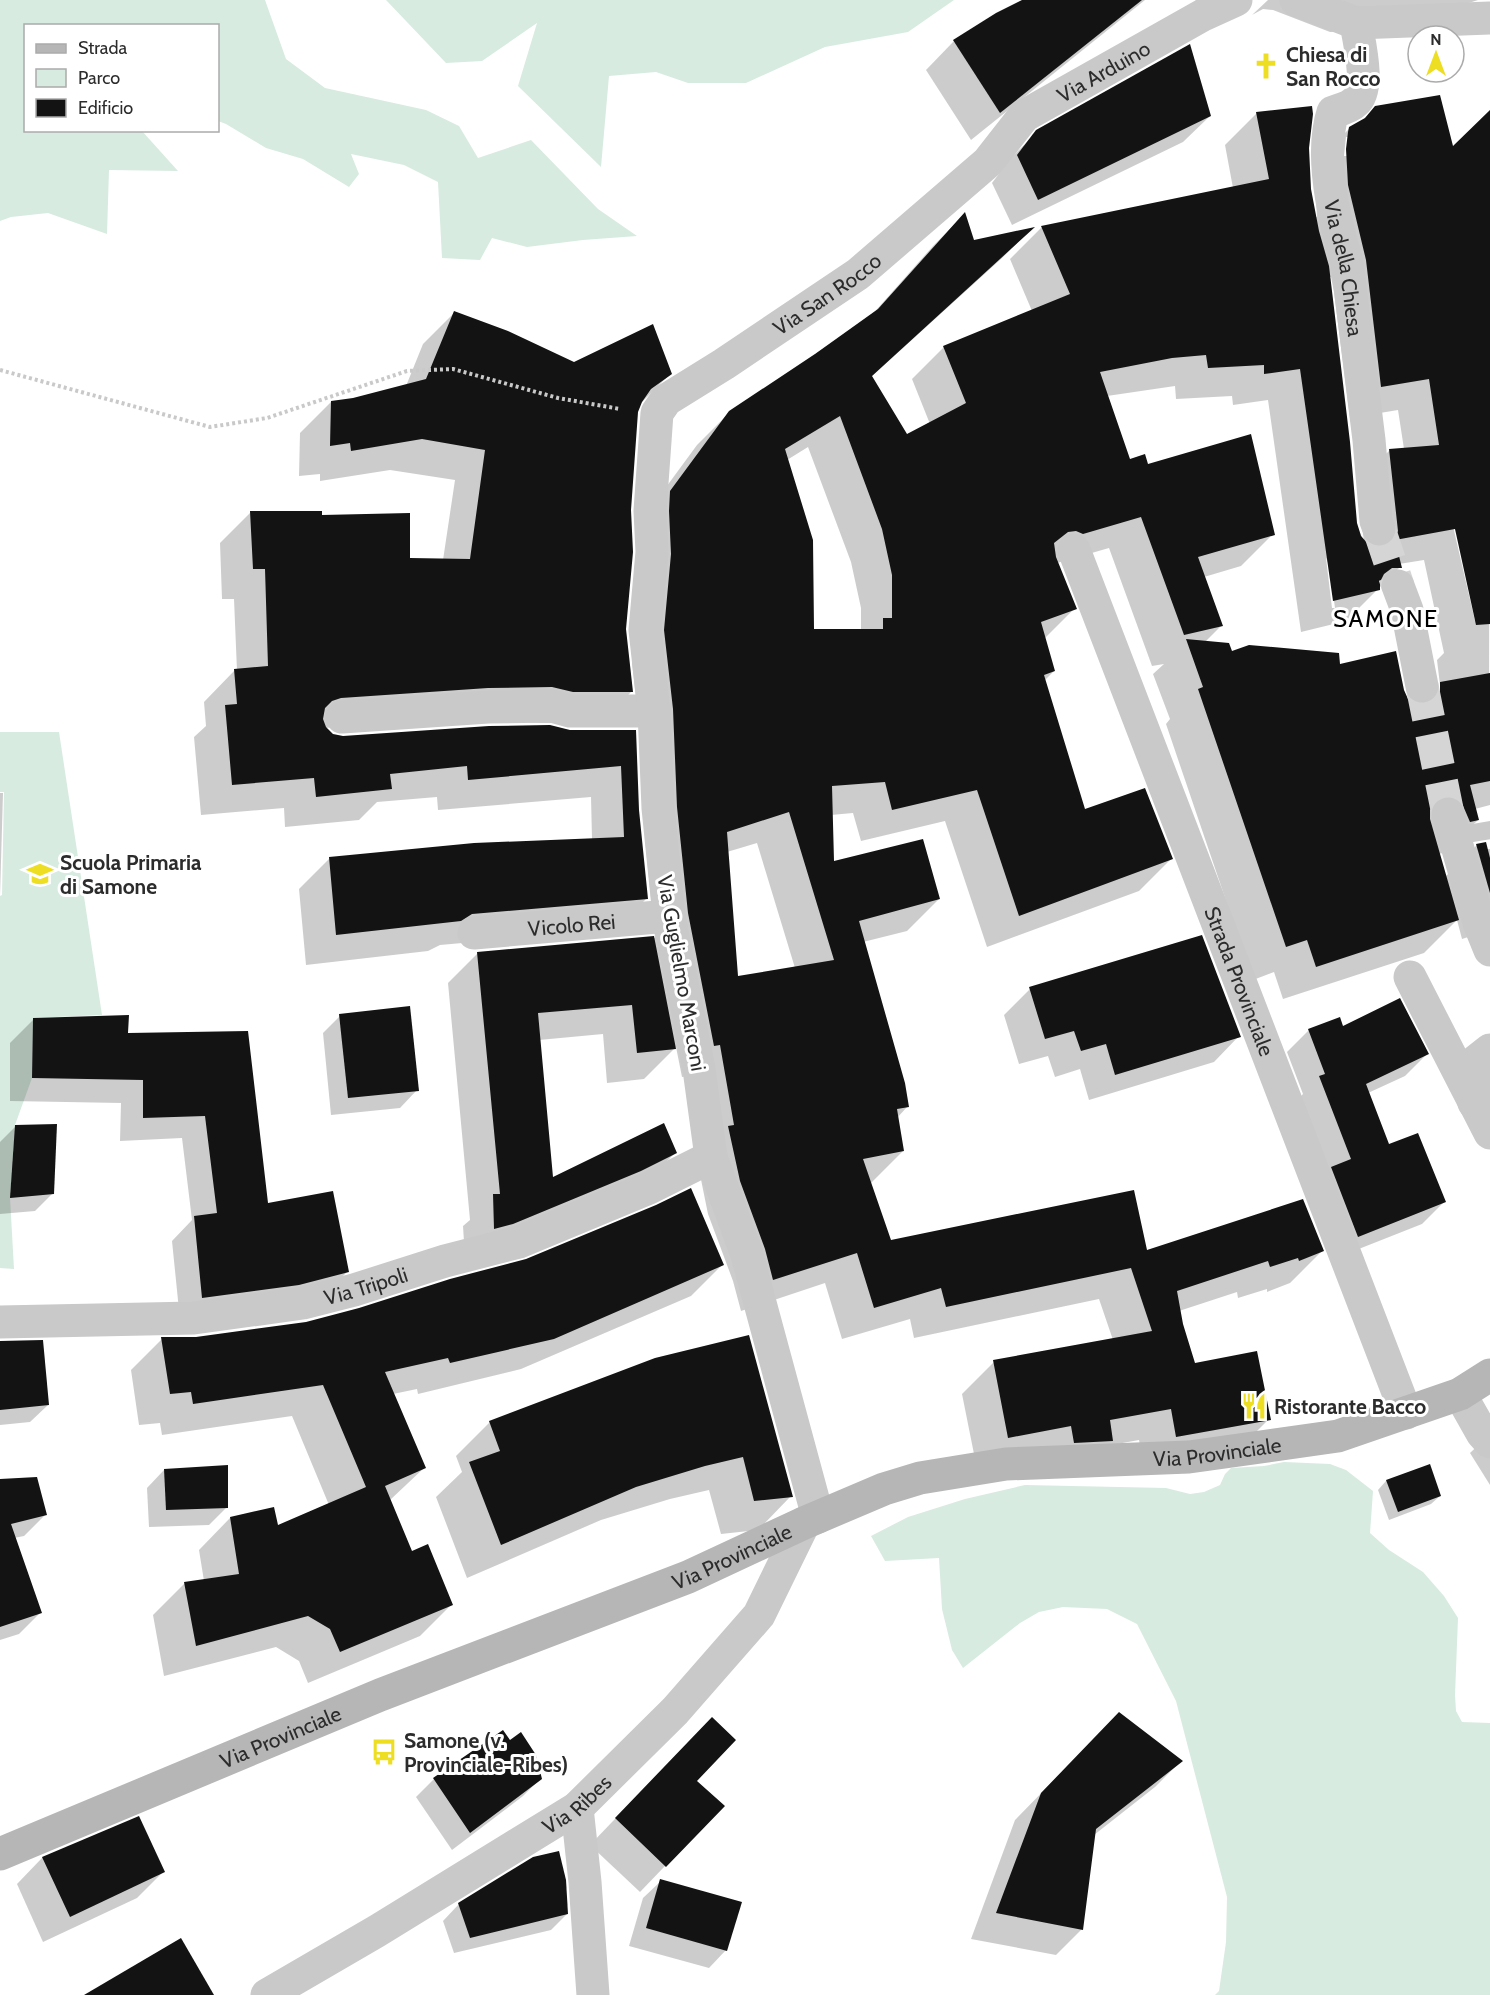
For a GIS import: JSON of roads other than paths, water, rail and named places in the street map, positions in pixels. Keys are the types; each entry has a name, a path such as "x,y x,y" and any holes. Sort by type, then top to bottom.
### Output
{"main road":[{"name":"Via Provinciale","path":"0,1854 380,1695 688,1577 884,1489 920,1478 1006,1464 1189,1457 1338,1436 1460,1394 1490,1375"}],"street":[{"name":"Via Arduino","path":"987,162 1024,116 1203,15 1236,0"},
{"path":"1296,0 1356,23 1490,18"},
{"name":"Via della Chiesa","path":"1356,23 1364,76 1362,94 1355,103 1334,112 1328,129 1329,178 1341,243 1347,262 1369,440 1376,521 1379,529"},
{"name":"Via San Rocco","path":"657,412 666,400 858,274 987,162"},
{"name":"Via Guglielmo Marconi","path":"657,412 650,511 652,552 645,630 654,711 658,808 669,916 699,1069 711,1157 747,1255 811,1520"},
{"name":"Strada Provinciale","path":"1074,549 1406,1413"},
{"path":"1398,586 1407,610 1422,686"},
{"path":"342,717 530,706 552,706 570,711 654,711"},
{"path":"1451,825 1479,923 1490,950"},
{"name":"Vicolo Rei","path":"474,933 669,916"},
{"path":"1410,977 1490,1133"},
{"path":"1474,1103 1476,1061 1490,1050"},
{"name":"Via Tripoli","path":"0,1322 194,1318 303,1303 354,1290 445,1261 519,1242 649,1188 711,1157"},
{"path":"1460,1394 1482,1433 1490,1442"},
{"name":"Via Ribes","path":"267,1995 377,1931 577,1808 675,1711 759,1615 811,1520"},
{"path":"577,1808 593,1995"}],"lane":[{"path":"1451,825 1490,830"}],"tunnel":[{"path":"1379,529 1398,586"},
{"path":"1422,686 1448,814"}],"place":[{"name":"Chiesa di San Rocco","path":"1266,66"},
{"name":"Scuola Primaria di Samone","path":"40,874"},
{"name":"Ristorante Bacco","path":"1254,1406"},
{"name":"Samone (v. Provinciale-Ribes)","path":"384,1752"}],"district":[{"name":"SAMONE","path":"1386,618"}]}
